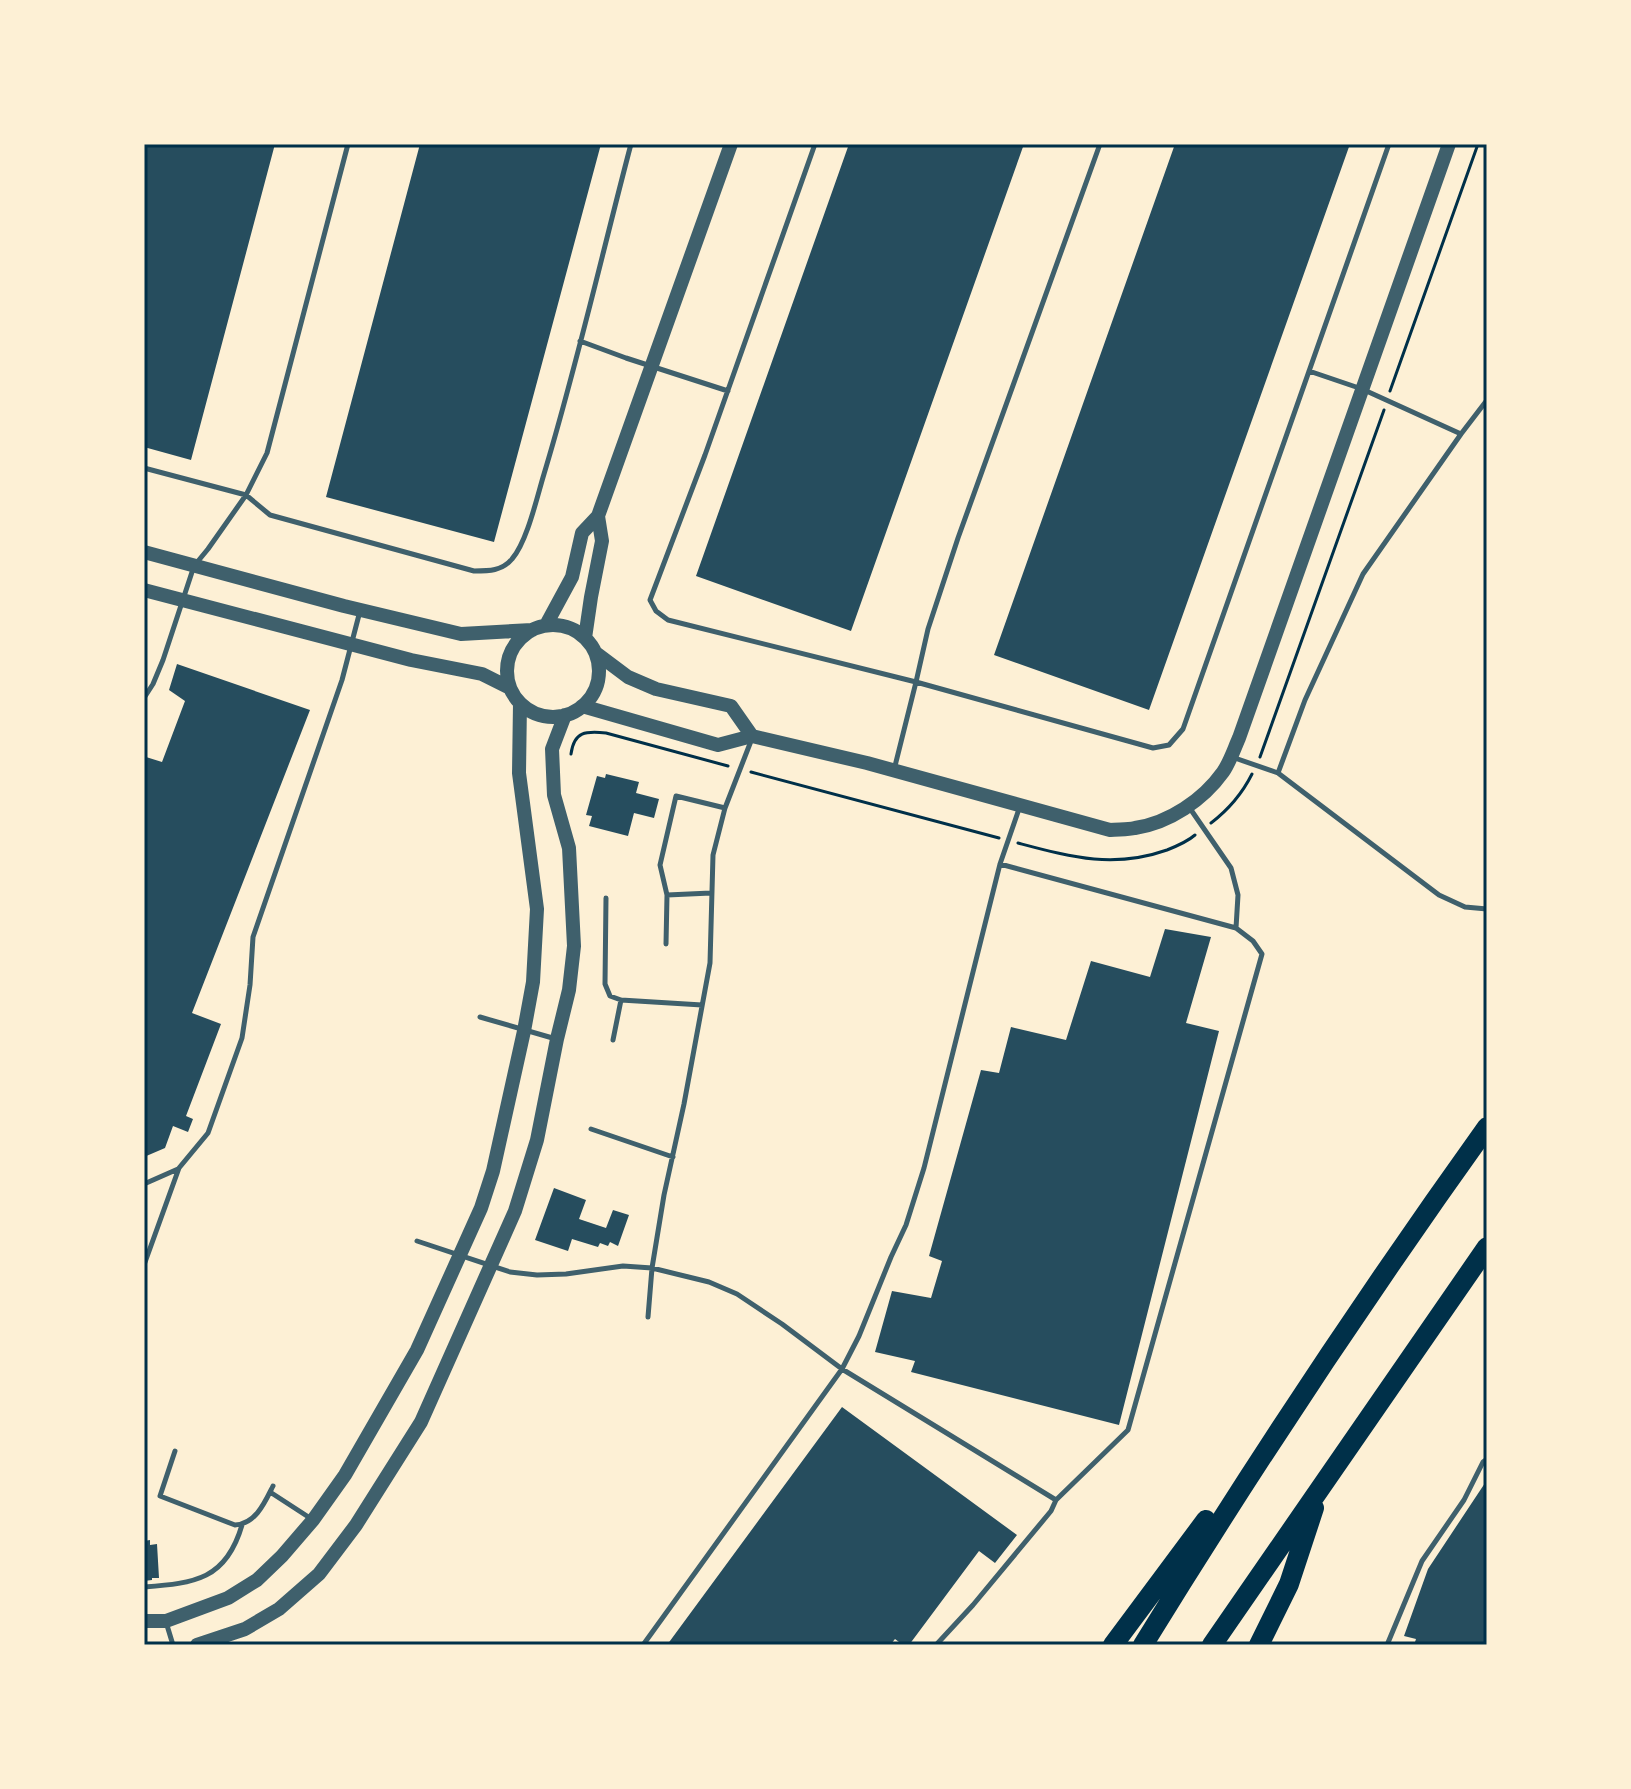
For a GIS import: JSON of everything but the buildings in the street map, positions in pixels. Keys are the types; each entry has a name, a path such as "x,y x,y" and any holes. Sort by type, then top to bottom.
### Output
{"highway":[{"path":"1143,1645 1314,1376 1487,1127"},
{"path":"1212,1645 1487,1247"},
{"path":"1113,1645 1314,1376"},
{"path":"1259,1645 1289,1584 1322,1484"}],"street":[{"path":"596,653 598,682 592,695 582,706 565,715 553,717 530,711 510,688 508,661 513,649 521,638 539,628 572,577 582,533 598,516 731,144"},
{"path":"582,706 718,745 752,736 894,770 1110,830 1160,822 1189,806 1209,789 1231,757 1449,144"},
{"path":"585,638 602,541 598,516"},
{"path":"144,552 461,634 560,625 585,638 596,653 628,677 656,689 731,706 752,736"},
{"path":"144,590 411,660 482,674 510,688"},
{"path":"144,1621 166,1621 228,1598 257,1580 313,1520 345,1475 417,1350 481,1208 493,1171 533,982 537,909 519,773 520,703"},
{"path":"197,1645 245,1629 279,1609 319,1574 356,1525 421,1422 515,1211 537,1140 569,990 574,946 569,848 554,795 552,749 565,715"}],"lane":[{"path":"144,698 163,660 194,566 246,495 267,453 348,144"},
{"path":"144,468 246,495 270,515 474,571 504,568 515,557 527,529 554,440 631,144"},
{"path":"815,144 650,600 656,611 668,620 916,682 1153,748 1169,745 1183,729 1389,144"},
{"path":"894,770 928,629 1100,144"},
{"path":"580,341 728,391"},
{"path":"1309,371 1362,389 1461,434"},
{"path":"1278,773 1305,700 1363,574 1487,400"},
{"path":"144,1265 179,1168 208,1133 242,1038 253,937 342,680 360,610"},
{"path":"144,681 153,684"},
{"path":"648,1317 652,1268 664,1195 710,963 713,855 725,808 752,736"},
{"path":"1231,757 1278,773 1439,895 1465,907 1487,909"},
{"path":"666,944 667,895 660,865 676,796 725,808"},
{"path":"643,1645 842,1369 859,1336 906,1225 924,1168 1000,864 1021,804"},
{"path":"1189,806 1231,868 1238,895 1236,928"},
{"path":"936,1645 1032,1535 1056,1500 1128,1430 1262,954 1253,941 1236,928 1000,864"},
{"path":"667,895 711,893"},
{"path":"606,898 605,984 610,996 621,1000 702,1005"},
{"path":"613,1040 621,1000"},
{"path":"480,1017 557,1039"},
{"path":"591,1129 673,1157"},
{"path":"144,1184 179,1168"},
{"path":"417,1241 510,1272 566,1274 623,1266 652,1268 709,1282 737,1294 842,1369 1056,1500"},
{"path":"175,1451 160,1496 235,1525 247,1523 263,1507 273,1486"},
{"path":"1387,1645 1422,1561 1464,1500 1487,1459"},
{"path":"270,1492 313,1520"},
{"path":"144,1587 175,1585 204,1578 225,1561 237,1542 242,1525"},
{"path":"166,1621 173,1645"}],"path":[{"path":"571,754 577,737 588,732 606,733 1008,841 1100,861 1154,854 1191,839 1222,815 1236,799 1266,744 1478,144"}]}
